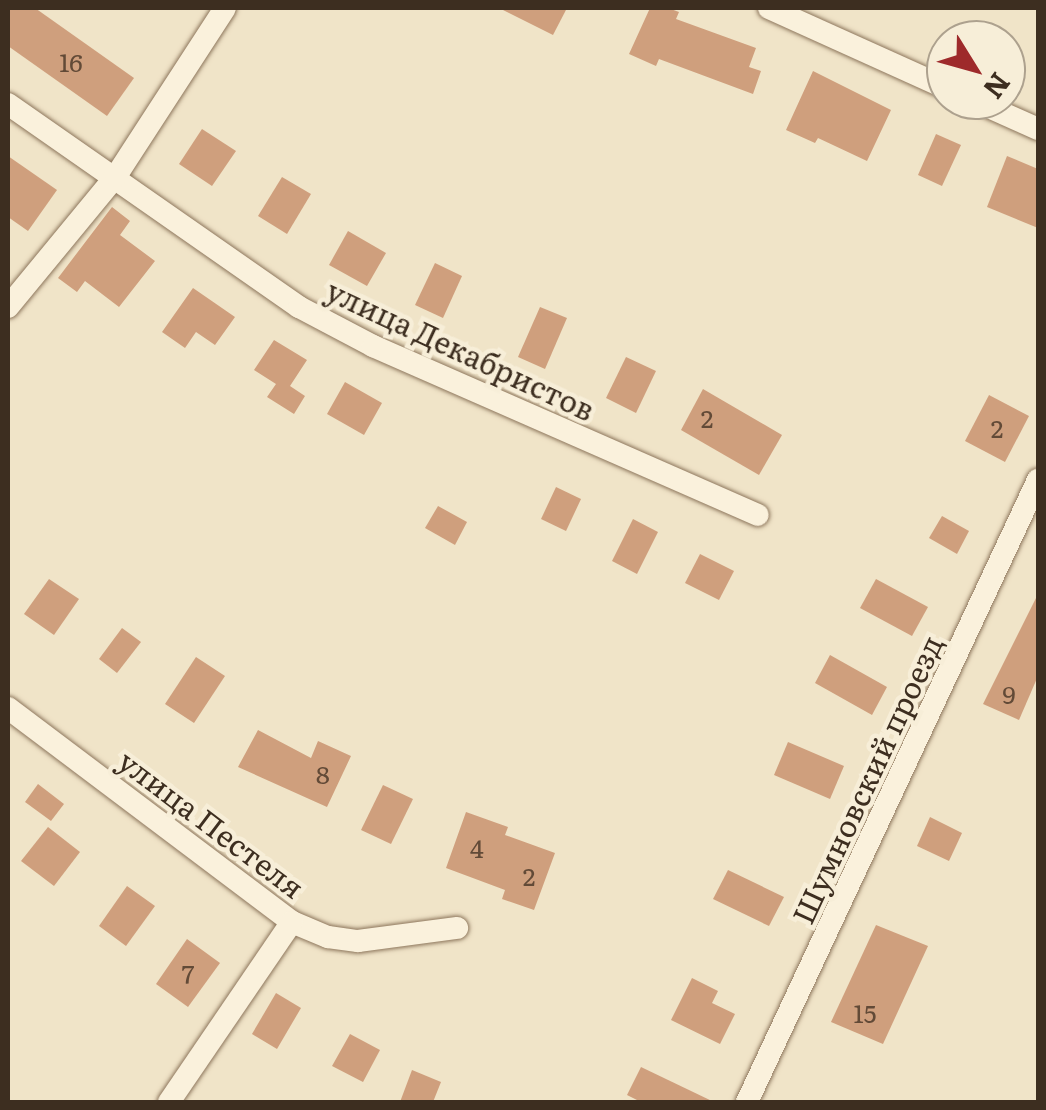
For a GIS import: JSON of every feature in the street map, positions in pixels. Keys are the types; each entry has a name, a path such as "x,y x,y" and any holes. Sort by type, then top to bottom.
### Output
{"street":[{"path":"8,307 116,176 225,8"},
{"path":"769,8 926,79"},
{"name":"улица Декабристов","path":"8,104 299,307 758,515"},
{"name":"Шумновский проезд","path":"748,1102 1038,480"},
{"name":"улица Пестеля","path":"8,708 292,922 358,942 457,928"},
{"path":"169,1102 292,922"}],"building":[{"path":"8,8 35,8 134,78 107,116 8,46"},
{"path":"499,8 567,8 553,35"},
{"path":"650,8 679,12 676,19 756,48 749,67 761,71 753,94 659,59 656,66 629,54"},
{"path":"813,71 891,110 867,161 818,138 815,143 786,130"},
{"path":"202,129 236,151 212,186 179,164"},
{"path":"936,134 961,145 942,186 918,175"},
{"path":"8,156 57,190 28,231 8,217"},
{"path":"1007,156 1038,169 1038,228 987,207"},
{"path":"282,177 311,194 287,234 258,216"},
{"path":"112,207 130,221 120,235 155,261 119,307 85,281 77,292 58,278"},
{"path":"348,231 386,253 367,286 329,265"},
{"path":"435,263 462,276 443,318 415,305"},
{"path":"193,288 235,317 215,345 196,332 185,348 162,332"},
{"path":"540,307 567,318 545,369 518,357"},
{"path":"274,340 307,360 290,386 305,396 294,414 267,397 276,384 254,370"},
{"path":"626,357 656,371 636,413 606,398"},
{"path":"345,382 382,403 364,435 327,414"},
{"path":"703,389 782,435 759,475 681,430"},
{"path":"989,395 1029,416 1005,462 965,441"},
{"path":"556,487 581,499 566,531 541,519"},
{"path":"438,506 467,522 455,545 425,528"},
{"path":"942,516 969,531 957,554 929,538"},
{"path":"633,519 658,532 637,574 612,561"},
{"path":"700,554 734,571 719,600 685,583"},
{"path":"49,579 79,599 54,635 24,614"},
{"path":"876,579 928,607 912,636 860,608"},
{"path":"1038,594 1038,676 1019,720 983,704"},
{"path":"122,628 141,642 117,673 99,659"},
{"path":"830,655 887,687 872,715 815,683"},
{"path":"196,657 225,676 194,723 165,704"},
{"path":"258,730 311,758 318,741 351,756 327,807 238,767"},
{"path":"788,742 844,766 830,799 774,775"},
{"path":"38,784 64,804 51,821 25,802"},
{"path":"383,785 413,799 391,844 361,830"},
{"path":"466,812 508,827 505,835 555,853 534,910 502,899 505,890 446,868"},
{"path":"930,817 962,833 949,861 917,846"},
{"path":"48,827 80,852 54,886 21,861"},
{"path":"728,870 784,897 769,926 713,899"},
{"path":"127,886 155,906 126,946 99,926"},
{"path":"876,925 928,946 883,1044 831,1022"},
{"path":"187,939 220,963 188,1007 156,984"},
{"path":"692,978 718,991 712,1003 735,1014 720,1044 671,1020"},
{"path":"276,993 301,1008 277,1049 252,1034"},
{"path":"350,1034 380,1050 363,1082 332,1066"},
{"path":"641,1067 714,1102 641,1102 627,1095"},
{"path":"412,1070 441,1082 433,1102 400,1102"}]}
